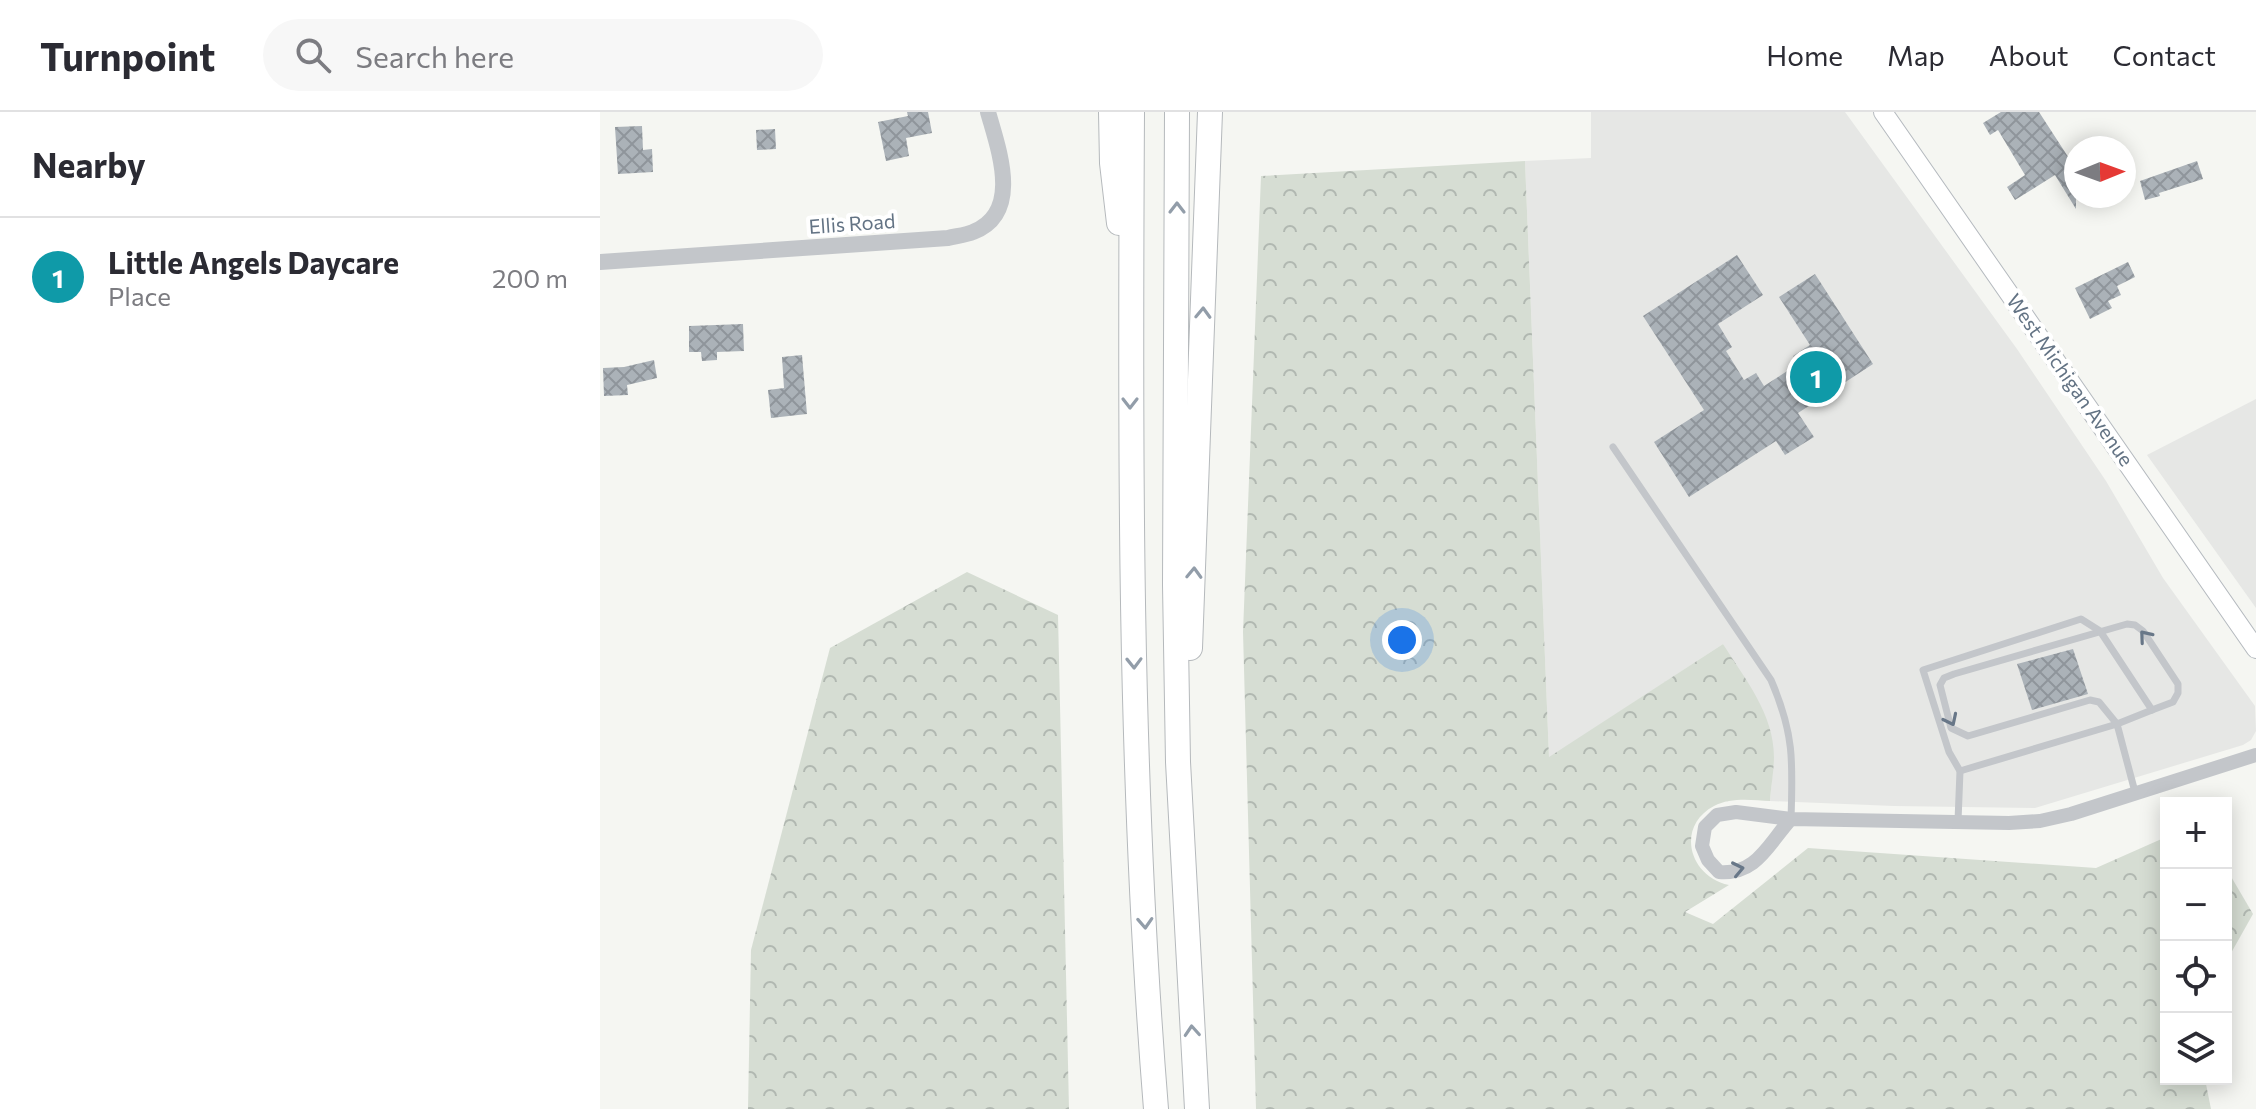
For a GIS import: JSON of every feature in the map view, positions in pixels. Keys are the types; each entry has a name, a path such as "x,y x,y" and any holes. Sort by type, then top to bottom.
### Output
{"highway":[{"path":"1111,112 1112,163 1131,325"},
{"path":"1132,112 1131,559 1136,750 1156,1109"},
{"path":"1177,112 1175,585 1178,762 1197,1109"},
{"path":"1178,762 1187,714 1210,112"}],"main road":[{"name":"West Michigan Avenue","path":"1883,112 2256,649"}],"street":[{"name":"Ellis Road","path":"600,262 933,239 973,232 993,217 1003,195 1001,166 988,112"},
{"path":"1791,819 1752,866 1736,873 1719,872 1708,860 1702,846 1705,827 1717,815 1736,812 1791,819 2040,821 2256,755"}],"lane":[{"path":"1613,447 1771,680 1784,709 1792,741 1791,819"},
{"path":"1958,822 1960,771 1949,752 1923,670 2081,619 2100,631 2152,710"},
{"path":"1960,771 2117,724 2173,702 2178,693 2178,684 2143,631 2127,624 1954,674 1944,678 1940,685 1951,728 1968,736 2090,700 2099,702 2117,724 2135,792"}],"shaded area":[{"path":"1591,112 1845,112 2017,349 2106,481 2163,578 2255,706 2256,731 2251,740 2035,808 1770,801 1774,756 1723,644 1549,758 1525,161 1591,158"},
{"path":"2256,399 2256,608 2147,455"}],"green space":[{"path":"1525,161 1549,757 1723,644 1764,712 1773,741 1770,801 1721,803 1702,815 1695,826 1691,837 1696,861 1715,880 1729,885 1685,912 1713,924 1808,848 2096,868 2160,840 2160,1085 2206,1085 2211,1109 1256,1109 1243,632 1261,176"},
{"path":"967,572 1058,615 1069,1109 748,1109 751,950 830,648"},
{"path":"2232,878 2253,914 2232,951"}],"building":[{"path":"907,112 928,112 932,133 906,138 909,156 886,161 878,122 908,116"},
{"path":"2001,112 2039,112 2064,151 2064,190 2055,175 2015,200 2007,187 2025,175 1998,130 1990,135 1983,123"},
{"path":"642,126 643,150 652,149 653,172 618,174 615,127"},
{"path":"775,129 776,149 757,150 756,130"},
{"path":"2197,161 2203,179 2145,200 2140,181"},
{"path":"1737,255 1763,295 1718,324 1732,347 1726,351 1744,380 1756,373 1764,386 1798,364 1793,356 1810,345 1779,297 1815,274 1873,364 1798,413 1814,437 1785,455 1776,441 1689,497 1654,442 1704,410 1643,316"},
{"path":"2128,262 2135,277 2117,286 2121,295 2108,301 2112,308 2090,319 2075,288"},
{"path":"743,324 744,351 717,352 717,360 702,361 701,352 689,352 689,326"},
{"path":"802,355 807,414 771,418 768,390 784,388 782,357"},
{"path":"654,360 657,378 627,385 628,395 604,396 603,368"},
{"path":"2073,649 2088,694 2032,710 2017,664"}],"place":[{"name":"Little Angels Daycare","path":"1816,377"}]}
